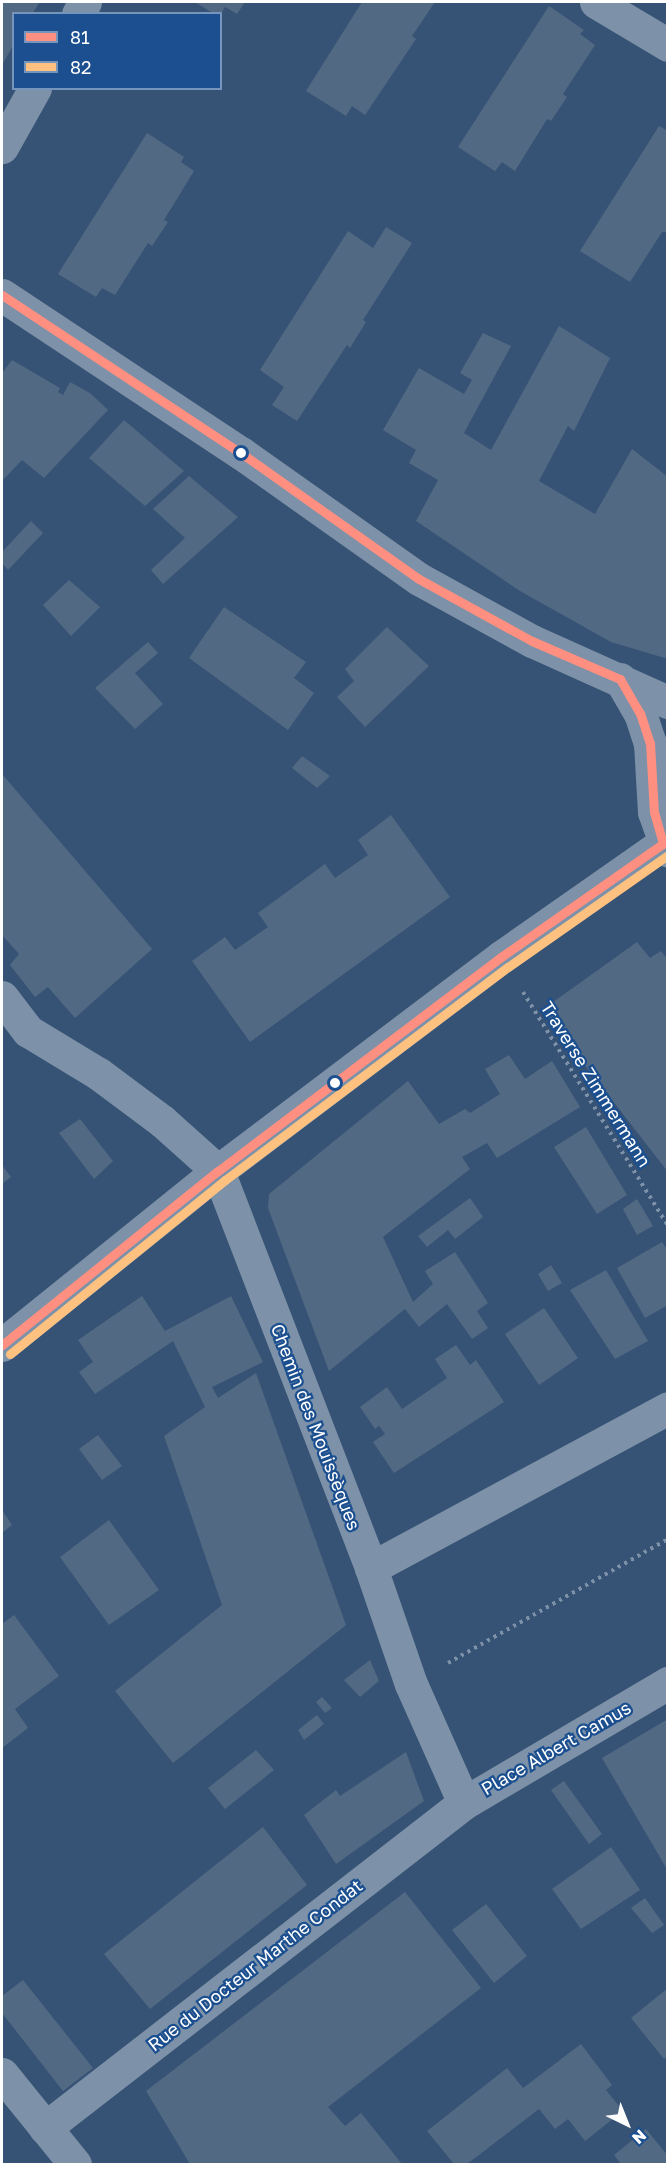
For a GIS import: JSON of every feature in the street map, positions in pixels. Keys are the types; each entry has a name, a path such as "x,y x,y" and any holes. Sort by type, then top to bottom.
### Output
{"street":[{"path":"596,2 668,45"},
{"path":"2,147 34,90"},
{"path":"2,295 231,446 419,579 532,641 668,702"},
{"path":"2,1345 218,1171 501,957 666,845 654,812 650,743 640,713 620,679"},
{"path":"2,997 28,1031 99,1074 162,1121 218,1171"},
{"name":"Chemin des Mouissèques","path":"218,1171 371,1568 411,1684"},
{"path":"371,1568 668,1408"},
{"name":"Place Albert Camus","path":"411,1684 464,1803 668,1683"},
{"name":"Rue du Docteur Marthe Condat","path":"45,2128 464,1803"},
{"path":"2,2074 75,2164"}],"path":[{"name":"Traverse Zimmermann","path":"501,957 668,1226"},
{"path":"411,1684 668,1539"}],"building":[{"path":"2,2 40,2 33,12 12,12 12,48 2,65"},
{"path":"195,2 245,2 237,14 225,7 222,12 211,12"},
{"path":"362,2 435,2 412,36 416,39 365,115 352,106 346,116 306,91"},
{"path":"549,6 584,30 580,34 595,45 563,94 567,97 551,121 547,119 515,171 502,162 495,171 458,147"},
{"path":"659,126 668,131 668,232 662,232 630,282 580,251"},
{"path":"147,133 184,157 181,162 194,171 164,220 168,222 152,246 148,243 115,295 102,288 96,297 58,274"},
{"path":"386,227 412,243 363,320 366,322 350,348 347,345 297,421 272,405 284,387 260,370 348,231 373,248"},
{"path":"559,326 610,358 574,431 568,426 539,481 595,514 632,449 668,477 668,659 611,642 520,591 416,521 438,480 409,463 416,450 383,430 419,368 464,394 472,380 460,373 483,333 511,346 464,433 491,450"},
{"path":"12,360 60,388 58,392 63,395 70,382 90,393 108,410 44,478 22,460 2,481 2,373"},
{"path":"124,420 184,471 145,506 89,458"},
{"path":"189,476 238,517 163,584 151,570 185,538 153,509"},
{"path":"31,521 43,533 8,570 2,563 2,552"},
{"path":"69,580 100,607 71,636 43,605"},
{"path":"224,607 306,662 294,678 314,693 288,730 189,658"},
{"path":"387,627 429,666 365,727 337,697 354,681 345,669"},
{"path":"148,642 158,653 135,673 163,704 135,729 95,688"},
{"path":"302,756 330,776 317,788 292,768"},
{"path":"2,774 152,949 75,1018 48,987 35,997 10,965 19,954 2,935"},
{"path":"391,815 450,897 250,1042 192,961 225,937 235,950 268,927 258,913 325,864 335,878 368,855 358,840"},
{"path":"637,942 650,958 661,951 668,960 668,1172 542,1010"},
{"path":"509,1055 525,1079 552,1061 580,1107 497,1158 487,1143 462,1157 470,1169 383,1237 413,1302 433,1284 425,1271 455,1252 488,1303 477,1311 488,1328 472,1339 447,1304 419,1327 405,1309 329,1371 268,1208 269,1194 408,1081 439,1124 465,1109 470,1113 500,1094 485,1069"},
{"path":"80,1119 113,1161 94,1179 59,1133"},
{"path":"586,1127 627,1195 597,1214 554,1147"},
{"path":"2,1165 11,1177 2,1184"},
{"path":"470,1198 483,1217 455,1239 448,1230 427,1247 418,1236"},
{"path":"637,1199 653,1226 637,1235 623,1209"},
{"path":"662,1242 668,1251 668,1305 645,1318 617,1268"},
{"path":"551,1265 562,1283 548,1291 538,1274"},
{"path":"606,1270 648,1341 615,1359 570,1290"},
{"path":"142,1296 165,1331 231,1296 263,1362 212,1387 218,1398 256,1373 346,1625 173,1763 115,1691 222,1605 164,1436 205,1407 173,1341 95,1394 79,1372 93,1362 78,1340"},
{"path":"544,1308 578,1358 539,1385 505,1334"},
{"path":"456,1345 470,1365 476,1360 504,1402 394,1473 373,1442 385,1434 379,1426 375,1429 360,1407 387,1387 402,1409 447,1378 435,1359"},
{"path":"98,1435 122,1466 102,1480 79,1449"},
{"path":"2,1510 12,1525 2,1533"},
{"path":"109,1520 159,1590 109,1625 60,1557"},
{"path":"14,1615 59,1676 15,1709 28,1728 2,1748 2,1624"},
{"path":"370,1660 379,1681 360,1697 344,1680"},
{"path":"322,1697 332,1708 325,1713 316,1702"},
{"path":"317,1715 324,1724 304,1740 298,1730"},
{"path":"668,1719 668,1871 602,1758"},
{"path":"256,1750 274,1770 225,1809 208,1788"},
{"path":"406,1752 424,1801 336,1864 304,1815 336,1790 340,1796"},
{"path":"564,1781 602,1834 589,1844 551,1790"},
{"path":"263,1827 307,1885 150,2009 104,1954"},
{"path":"611,1847 640,1890 581,1929 552,1889"},
{"path":"405,1892 481,1988 328,2107 345,2126 361,2113 402,2164 190,2164 146,2091"},
{"path":"645,1898 664,1925 652,1933 631,1908"},
{"path":"486,1904 527,1956 494,1983 452,1930"},
{"path":"23,1980 93,2068 63,2091 2,2013 2,1996"},
{"path":"668,1988 668,2056 664,2059 631,2018"},
{"path":"581,2044 612,2085 606,2090 623,2111 585,2141 568,2119 555,2129 539,2109 467,2164 454,2164 427,2131 507,2068 523,2088"},
{"path":"646,2129 668,2156 668,2164 621,2164 614,2155"}],"transit line":[{"name":"81","path":"2,295 241,453 419,579 532,641 620,679 640,713 650,743 654,812 663,844"},
{"name":"81","path":"2,1345 218,1171 501,957 668,840"},
{"name":"82","path":"10,1354 225,1180 508,967 668,855"}]}
